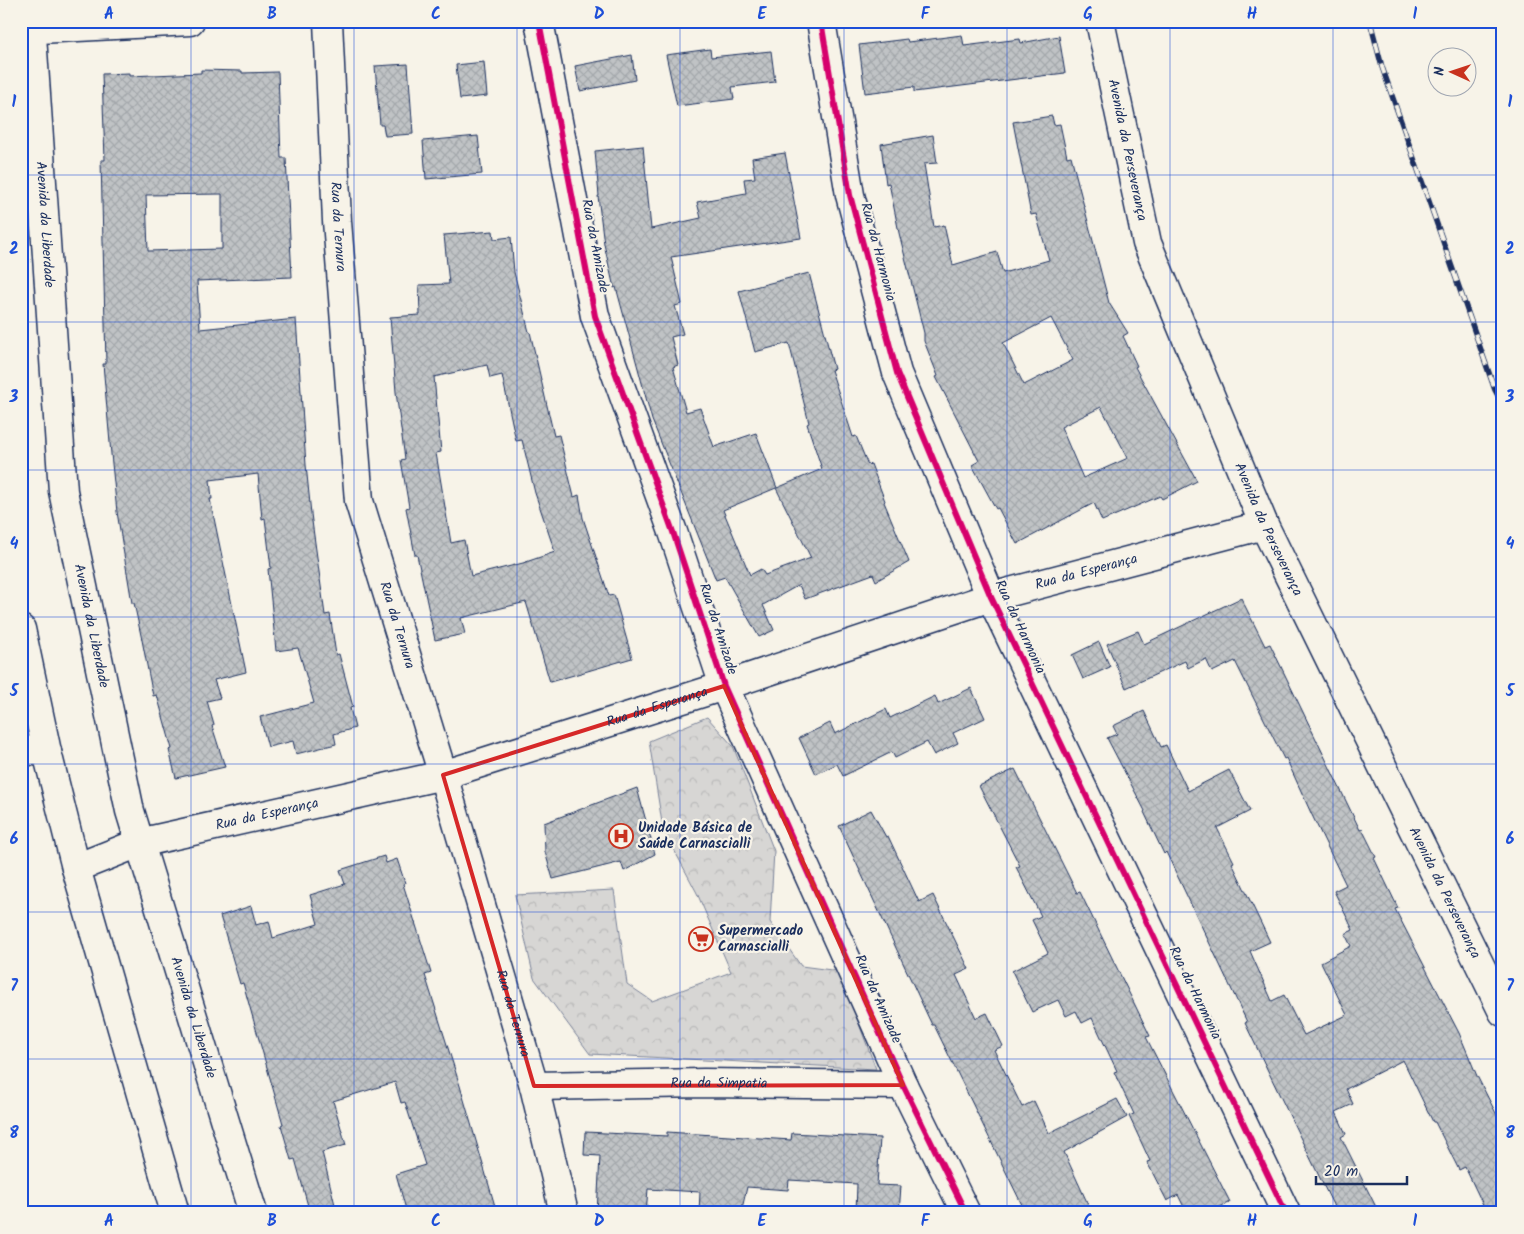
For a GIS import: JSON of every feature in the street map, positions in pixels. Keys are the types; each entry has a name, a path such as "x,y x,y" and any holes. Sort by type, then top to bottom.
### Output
{"street":[{"path":"28,27 190,21"},
{"name":"Rua da Ternura","path":"328,21 337,221 358,501 444,775 534,1086 564,1213"},
{"name":"Rua da Amizade","path":"540,21 595,316 674,532 724,686 903,1085 966,1213"},
{"name":"Rua da Harmonia","path":"821,21 850,195 897,373 991,597 1286,1213"},
{"name":"Avenida da Perseverança","path":"1100,21 1146,243 1264,525 1503,1012"},
{"name":"Avenida da Liberdade","path":"28,27 63,491 130,811 253,1213"},
{"name":"Rua da Esperança","path":"76,868 139,843 444,775 724,686 991,597 1264,525"},
{"path":"21,630 34,751 76,868 175,1213"},
{"name":"Rua da Simpatia","path":"534,1086 704,1083 903,1085"}],"highlighted area":[{"path":"724,686 903,1085 534,1086 443,775"}],"green space":[{"path":"707,717 733,746 774,851 770,922 801,966 839,971 876,1069 590,1054 534,978 515,895 614,890 627,984 652,1001 731,972 697,893 663,829 649,741"}],"building":[{"path":"962,35 964,46 1020,39 1021,43 1059,36 1065,73 914,92 914,87 865,93 859,45 907,39 908,42"},
{"path":"710,49 711,57 771,51 775,82 732,87 734,99 677,106 666,55"},
{"path":"632,55 635,80 580,91 575,66"},
{"path":"484,62 487,96 460,99 456,65"},
{"path":"408,64 413,134 385,136 383,125 380,125 375,66"},
{"path":"201,70 242,71 242,73 278,72 281,158 286,158 292,277 197,281 200,329 296,319 306,465 325,615 330,614 336,655 339,654 353,707 350,708 355,728 334,734 336,744 296,754 293,741 268,747 260,717 314,703 298,648 276,651 268,569 271,568 265,518 262,519 258,474 210,480 212,499 210,499 246,672 214,680 220,698 207,701 214,725 212,726 225,767 176,778 169,750 172,749 157,695 153,696 134,603 132,603 117,512 103,364 106,364 101,160 105,160 102,74 129,73 129,76 201,73","holes":["222,194 222,249 148,251 146,195"]},
{"path":"1052,116 1054,125 1060,124 1067,157 1071,156 1109,303 1128,333 1123,336 1137,366 1135,367 1197,481 1162,499 1160,496 1102,521 1094,503 1017,544 972,465 979,461 936,377 938,376 924,341 924,333 899,233 889,183 886,184 881,144 933,135 937,163 924,164 934,227 944,225 953,265 997,252 1003,273 1049,260 1036,214 1031,215 1013,122","holes":["1051,318 1073,360 1024,385 1003,343","1101,407 1128,458 1083,478 1061,427"]},
{"path":"478,136 482,174 426,179 423,141"},
{"path":"643,146 651,229 701,218 697,202 746,193 744,179 755,178 752,158 785,153 801,238 671,257 682,304 675,306 683,334 671,337 678,365 673,367 686,412 700,408 714,447 756,433 777,488 822,469 807,424 809,423 789,343 755,352 739,291 809,273 834,369 831,370 853,437 856,436 868,465 871,464 884,502 909,562 876,581 873,574 805,599 799,585 763,605 774,630 759,637 725,577 716,580 652,420 616,287 614,288 604,244 595,151","holes":["776,488 811,558 765,575 761,569 750,575 723,510"]},
{"path":"493,231 494,239 511,237 514,272 554,436 559,435 574,497 579,495 583,518 609,596 614,595 632,658 550,682 526,602 461,618 465,634 435,640 406,508 409,507 401,460 405,459 396,392 390,317 420,315 419,285 449,284 444,235","holes":["487,365 490,378 502,375 516,441 522,440 535,493 555,552 523,563 471,576 464,540 451,543 436,453 441,452 434,377"]},
{"path":"1241,598 1265,646 1270,644 1360,830 1362,829 1376,857 1374,858 1398,908 1395,909 1459,1033 1477,1076 1503,1127 1503,1213 1487,1213 1465,1167 1459,1170 1403,1060 1346,1089 1353,1104 1336,1112 1346,1134 1341,1137 1379,1213 1337,1213 1245,1023 1247,1022 1166,852 1164,854 1145,811 1107,738 1117,734 1113,726 1144,711 1161,747 1166,745 1188,791 1229,770 1250,811 1217,828 1270,942 1250,951 1272,1001 1284,995 1304,1035 1347,1015 1321,962 1351,946 1345,934 1353,930 1334,891 1346,885 1286,758 1284,759 1235,661 1212,672 1206,659 1188,668 1185,661 1126,688 1107,644 1138,631 1144,644"},
{"path":"1099,642 1110,667 1083,679 1072,655"},
{"path":"971,688 985,718 953,733 958,743 934,755 927,742 895,758 892,752 843,776 837,764 816,774 799,738 830,723 835,734 886,709 890,718 935,696 938,704"},
{"path":"1015,769 1077,893 1080,892 1150,1036 1146,1037 1230,1202 1207,1213 1187,1213 1178,1195 1167,1201 1147,1162 1150,1161 1129,1116 1134,1114 1114,1072 1117,1071 1092,1018 1082,1023 1076,1011 1066,1016 1058,1000 1032,1012 1012,971 1048,953 1032,920 1041,916 1016,867 1020,866 979,786"},
{"name":"Unidade Básica de Saúde Carnascialli","path":"637,788 655,854 624,871 621,862 553,879 545,852 544,823"},
{"path":"871,810 886,837 888,836 919,902 933,895 969,969 956,975 976,1018 987,1013 1003,1046 994,1050 1022,1107 1034,1101 1049,1133 1117,1099 1127,1117 1064,1152 1092,1213 1026,1213 934,1025 932,1025 839,826"},
{"path":"384,856 386,863 397,859 405,883 403,884 431,973 425,975 497,1213 407,1213 396,1174 425,1165 405,1102 401,1103 395,1082 333,1101 346,1145 322,1152 337,1213 310,1213 295,1159 291,1160 281,1125 283,1124 243,983 240,984 220,916 251,906 256,925 269,921 273,938 318,924 310,895 345,884 340,870"},
{"path":"585,1132 667,1136 667,1132 791,1140 792,1133 880,1138 877,1185 901,1186 899,1213 856,1213 857,1184 789,1180 788,1190 747,1187 741,1213 699,1213 700,1192 648,1189 646,1213 597,1213 600,1156 584,1155"}],"railway":[{"path":"1370,21 1382,67 1495,390 1503,405"}],"cycle path":[{"path":"539,21 595,316 673,532 724,686 903,1085 966,1213"},
{"path":"821,21 850,195 897,373 991,597 1286,1213"}],"place":[{"name":"Unidade Básica de Saúde Carnascialli","path":"621,836"},
{"name":"Supermercado Carnascialli","path":"701,939"}]}
